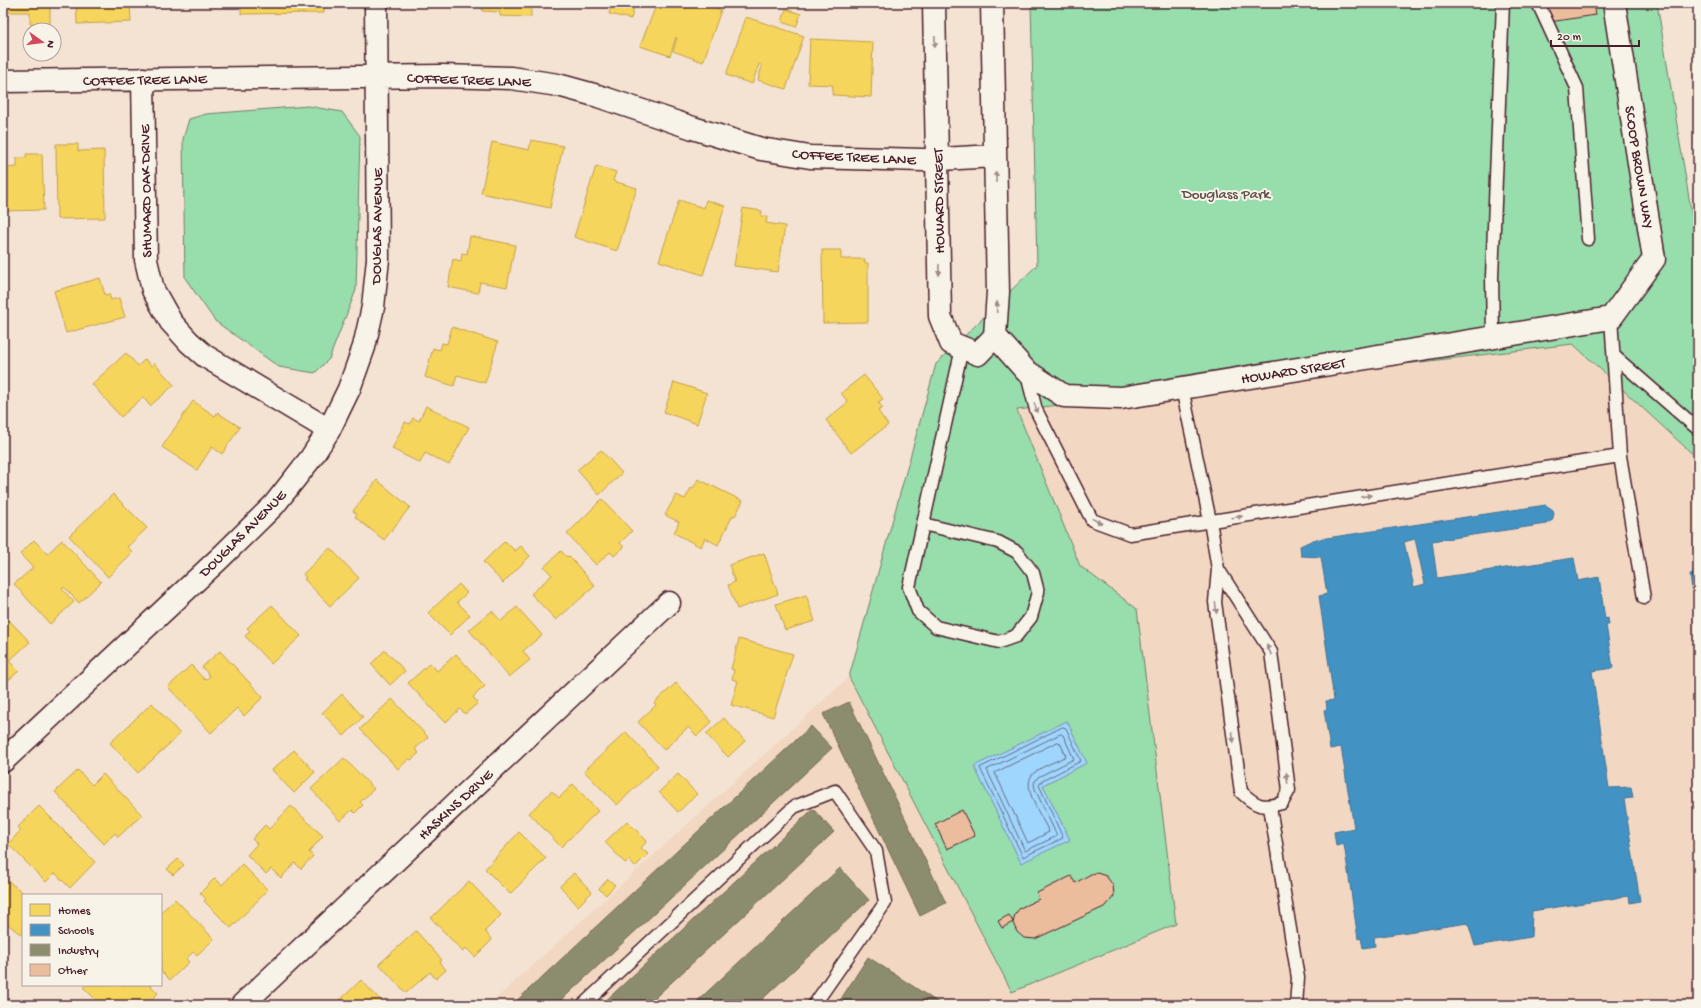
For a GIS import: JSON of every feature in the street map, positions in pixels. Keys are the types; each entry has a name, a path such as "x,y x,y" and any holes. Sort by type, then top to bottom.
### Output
{"street":[{"name":"DOUGLAS AVENUE","path":"3,761 221,557 274,505 312,458 349,389 364,347 373,306 378,259 376,3"},
{"name":"HOWARD STREET","path":"934,3 940,316 952,344 962,348"},
{"path":"962,348 978,354 995,336 998,292 992,3"},
{"name":"SCOOP BROWN WAY","path":"1611,318 1654,259 1614,3"},
{"name":"COFFEE TREE LANE","path":"3,81 442,76 511,78 558,85 598,96 761,149 810,157 923,160 995,156"},
{"name":"SHUMARD OAK DRIVE","path":"143,79 146,260 153,290 171,322 189,342 205,356 328,430"},
{"name":"HOWARD STREET","path":"995,336 1026,371 1064,396 1121,398 1611,318"},
{"name":"HASKINS DRIVE","path":"242,1005 669,603"}],"lane":[{"path":"1493,337 1492,277 1503,3"},
{"path":"1538,3 1577,88 1588,239"},
{"path":"1611,318 1620,456 1644,598"},
{"path":"923,524 998,542 1017,552 1033,573 1038,592 1031,617 1016,636 999,642 936,627 918,610 909,587 962,348"},
{"path":"1614,356 1698,429"},
{"path":"1026,371 1036,410 1092,520 1130,534 1620,456"},
{"path":"1182,388 1210,521 1218,569 1215,602 1241,792 1254,805 1270,807 1282,803 1289,790 1271,652 1218,569"},
{"path":"583,1005 794,807 835,791 876,851 885,903 814,1005"},
{"path":"1270,807 1298,978 1296,1005"}],"shaded area":[{"path":"1573,344 1698,459 1698,1005 489,1005 849,677 1012,992 1137,609 1080,566 1017,410"}],"green space":[{"name":"Douglass Park","path":"1031,3 1657,3 1698,253 1698,459 1573,344 1017,410 1080,566 1137,609 1176,924 1012,992 849,677 936,364 1037,265"},
{"path":"308,106 342,112 360,136 356,290 329,359 315,373 279,367 215,321 185,278 183,139 189,119 206,114"}],"water":[{"path":"1067,721 1087,763 1043,785 1070,840 1021,863 974,766"}],"building: Homes":[{"path":"4,3 50,3 50,22 30,22 30,12 4,12"},
{"path":"76,3 130,3 131,22 77,24"},
{"path":"241,3 324,3 324,13 241,14"},
{"path":"482,3 531,3 531,17 500,16 500,12 482,11"},
{"path":"612,3 635,3 631,19 609,14"},
{"path":"657,3 701,3 721,10 703,62 673,51 676,37 670,56 640,46"},
{"path":"786,9 801,14 796,27 782,22"},
{"path":"746,17 804,36 786,89 758,80 762,66 759,64 752,84 726,75"},
{"path":"810,39 873,42 871,97 832,95 833,85 808,84"},
{"path":"531,140 563,146 550,208 481,193 492,142 529,150"},
{"path":"56,144 78,144 78,151 104,150 105,218 57,219"},
{"path":"26,154 42,154 44,210 3,211 3,168 17,167 17,158 26,158"},
{"path":"596,166 616,172 613,181 637,188 617,251 574,237"},
{"path":"679,200 704,208 706,200 725,206 703,275 659,261"},
{"path":"743,208 762,211 761,216 767,217 766,223 785,226 778,272 734,266"},
{"path":"470,236 515,245 507,287 480,282 478,293 448,287 453,259 461,261 462,253 467,254"},
{"path":"822,250 841,250 841,259 865,259 864,263 868,263 868,322 823,323"},
{"path":"100,278 105,295 109,294 111,300 119,298 125,317 66,333 54,291"},
{"path":"452,327 498,342 485,383 457,375 454,386 425,377 433,348 440,350 442,343 447,344"},
{"path":"126,353 138,366 145,359 151,366 154,363 174,385 150,406 143,397 121,417 92,384"},
{"path":"864,375 883,399 878,402 883,408 878,411 888,425 851,453 826,420 848,402 841,393"},
{"path":"674,382 707,393 697,424 664,412"},
{"path":"193,401 215,416 218,413 240,427 222,454 212,447 197,470 162,447"},
{"path":"426,406 469,427 449,465 425,453 420,463 392,449 405,422 410,424 413,418 419,421"},
{"path":"601,450 622,473 599,495 577,470"},
{"path":"698,479 743,501 735,516 733,515 718,545 705,538 701,547 674,533 679,522 665,515 676,495 685,499 691,488 693,489"},
{"path":"377,480 410,507 384,540 355,517 357,514 353,511"},
{"path":"113,494 147,528 127,547 133,552 108,577 69,536"},
{"path":"602,499 632,531 620,543 624,547 614,556 610,552 596,565 567,534"},
{"path":"34,540 47,554 62,540 101,582 79,603 64,587 62,589 74,602 50,624 14,584 33,568 20,554"},
{"path":"505,541 515,551 521,546 530,556 503,583 483,562"},
{"path":"330,548 359,578 330,606 304,579 306,578 303,574"},
{"path":"561,551 567,557 569,556 595,586 556,620 531,594 552,575 544,567"},
{"path":"764,553 778,594 737,609 728,585 735,582 729,565"},
{"path":"459,584 467,593 457,602 470,615 450,635 428,613"},
{"path":"806,595 815,621 785,630 776,604"},
{"path":"272,605 301,636 271,664 245,636 250,631 247,628"},
{"path":"517,607 542,635 523,651 530,660 509,677 469,630 492,611 501,621"},
{"path":"3,614 30,642 9,661 19,671 4,684"},
{"path":"739,639 793,654 773,717 731,705 738,681 732,679 734,670 731,669"},
{"path":"385,650 405,671 390,685 371,664"},
{"path":"220,651 263,697 244,716 237,708 211,733 168,687 191,665 205,680 210,676 202,667"},
{"path":"456,654 485,686 473,697 478,703 465,714 460,709 445,723 408,683 430,663 437,671"},
{"path":"676,683 712,722 697,736 688,727 664,750 638,722 656,705 654,703"},
{"path":"342,694 363,717 344,736 322,713"},
{"path":"392,699 428,737 415,749 419,753 411,760 409,759 398,769 360,729"},
{"path":"152,703 180,734 138,773 110,743"},
{"path":"724,718 745,741 728,757 706,734"},
{"path":"626,732 658,766 617,805 584,771"},
{"path":"294,750 315,772 294,793 272,770"},
{"path":"344,758 374,789 360,802 363,805 355,813 352,810 340,821 311,789"},
{"path":"78,770 92,785 103,774 142,815 118,837 115,833 104,844 55,792"},
{"path":"678,774 697,794 678,812 659,792"},
{"path":"573,784 598,811 561,847 529,813 552,791 559,798"},
{"path":"39,806 95,862 70,888 55,873 46,882 8,844 21,830 18,827"},
{"path":"291,806 323,836 309,852 313,856 301,869 295,863 281,878 271,869 266,874 247,855 257,844 252,839 265,825 269,829"},
{"path":"627,821 647,841 641,848 648,854 635,867 629,860 625,863 605,842"},
{"path":"519,832 546,858 510,894 485,869"},
{"path":"178,859 184,865 173,875 167,869"},
{"path":"242,864 268,890 231,928 204,901 206,899 200,893 215,878 222,885"},
{"path":"574,873 592,892 578,906 560,886"},
{"path":"3,877 25,894 22,894 22,935 5,922 3,924"},
{"path":"608,879 615,885 606,895 599,889"},
{"path":"469,881 501,915 485,931 492,940 475,957 466,948 463,952 431,918"},
{"path":"175,899 214,939 197,955 193,952 186,959 189,962 170,980 162,972 162,911"},
{"path":"416,931 442,960 440,962 446,970 436,979 430,972 406,993 379,964"},
{"path":"361,980 385,1005 335,1005"},
{"path":"151,986 158,993 146,1005 101,1005 83,987"}],"building: Schools":[{"path":"1546,505 1553,510 1554,514 1552,521 1547,524 1432,541 1437,578 1574,558 1578,581 1599,577 1605,619 1608,618 1609,625 1606,625 1613,668 1592,671 1609,788 1631,787 1633,798 1624,799 1640,901 1630,903 1629,896 1532,911 1531,937 1475,946 1468,923 1374,937 1375,946 1363,948 1361,938 1358,939 1344,844 1336,846 1334,832 1354,828 1341,747 1330,749 1324,710 1327,709 1326,701 1334,700 1319,596 1327,594 1321,557 1301,556 1300,546 1313,540","holes":["1415,539 1425,584 1414,587 1404,542"]},
{"path":"1698,569 1698,588 1692,589 1690,575 1694,574 1693,570"}],"building: Industry":[{"path":"849,702 946,903 920,916 823,714"},
{"path":"811,726 832,748 556,1005 512,1005"},
{"path":"813,809 834,832 647,1005 601,1005"},
{"path":"840,868 869,900 756,1005 693,1005"},
{"path":"868,957 942,1005 837,1005"}],"building: Other":[{"path":"1546,3 1594,3 1596,15 1549,22"},
{"path":"962,810 975,836 947,849 935,824"},
{"path":"1097,873 1106,876 1113,885 1114,896 1106,906 1035,939 1024,938 1017,932 1013,923 1015,914 1020,908 1039,899 1037,893 1071,876 1075,883 1091,874"},
{"path":"1009,915 1013,922 1002,928 998,921"}]}
